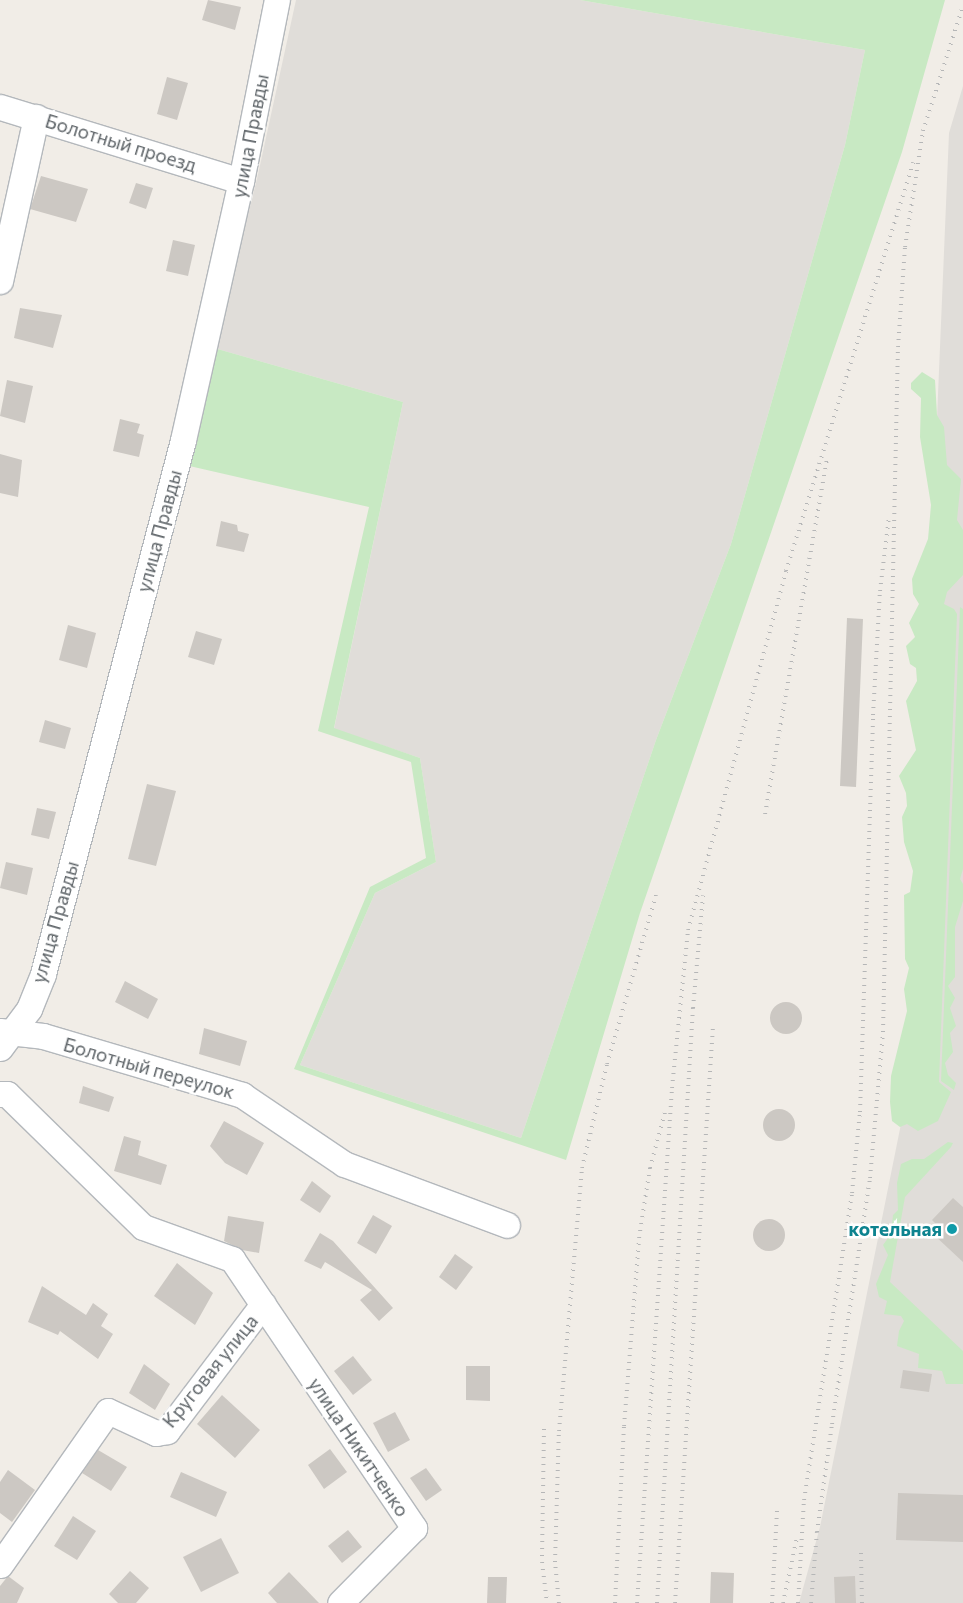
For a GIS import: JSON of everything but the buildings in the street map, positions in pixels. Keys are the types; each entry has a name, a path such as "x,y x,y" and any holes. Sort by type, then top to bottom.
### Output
{"street":[{"name":"улица Правды","path":"3,1037 29,1009 43,974 183,440 241,181 277,0"},
{"name":"Болотный проезд","path":"0,107 241,181"},
{"path":"0,281 36,117"},
{"name":"Болотный переулок","path":"3,1037 43,1036 242,1095 344,1164 506,1225"},
{"path":"0,1094 6,1094 143,1227 232,1259 263,1304"},
{"name":"Круговая улица","path":"0,1565 108,1411 156,1433 166,1431 263,1304"},
{"name":"улица Никитченко","path":"263,1304 414,1528 340,1603"}],"shaded area":[{"path":"296,0 580,0 865,50 845,145 731,544 656,740 521,1138 300,1065 375,893 436,862 420,758 334,729 403,402 214,348 257,179"},
{"path":"963,86 963,1603 799,1603 820,1527 909,1084 949,133"}],"green space":[{"path":"580,0 945,0 902,152 640,913 566,1160 294,1069 370,887 426,858 411,762 318,731 369,507 185,465 214,348 403,402 334,728 420,758 436,862 375,893 300,1065 521,1138 656,740 731,544 845,145 865,50"},
{"path":"922,372 935,380 937,415 944,427 947,465 961,479 957,520 963,530 963,575 947,592 944,604 954,609 957,614 939,1082 951,1092 938,1121 918,1131 907,1124 900,1127 892,1121 890,1102 891,1076 907,1011 904,989 909,968 905,959 904,895 910,892 913,871 904,842 902,817 907,806 906,793 899,776 916,750 906,701 917,681 916,668 910,664 906,646 915,637 909,623 919,604 913,594 912,579 928,539 931,505 920,437 921,398 911,389 911,383"},
{"path":"960,607 963,609 963,869 960,879 963,884 963,901 955,927 955,977 948,986 955,998 950,1008 956,1026 950,1033 953,1052 945,1063 948,1075 956,1083 954,1090 941,1081"},
{"path":"948,1142 953,1143 951,1147 905,1197 890,1282 963,1351 963,1384 946,1384 942,1371 918,1368 919,1354 897,1346 899,1331 904,1321 901,1316 884,1314 887,1301 879,1297 876,1284 888,1255 883,1245 891,1234 893,1215 898,1210 897,1183 901,1164 912,1159 924,1159"}],"railway":[{"path":"811,1603 817,1532 870,1178 883,1032 898,347 905,247 923,131 963,6"},
{"path":"637,1603 672,1088 688,930 786,571 913,162"},
{"path":"765,814 827,460"},
{"path":"798,1603 804,1500 852,1193 860,1112 873,715 880,591 889,517"},
{"path":"559,1603 555,1562 559,1431 582,1168 607,1064 656,895"},
{"path":"657,1603 693,1008 703,895"},
{"path":"675,1603 713,1027"},
{"path":"615,1603 624,1426 639,1238 650,1168 665,1112"},
{"path":"544,1429 542,1562 547,1603"},
{"path":"772,1603 777,1510"},
{"path":"783,1603 797,1537"},
{"path":"861,1553 862,1603"}],"place":[{"name":"котельная","path":"952,1229"}]}
